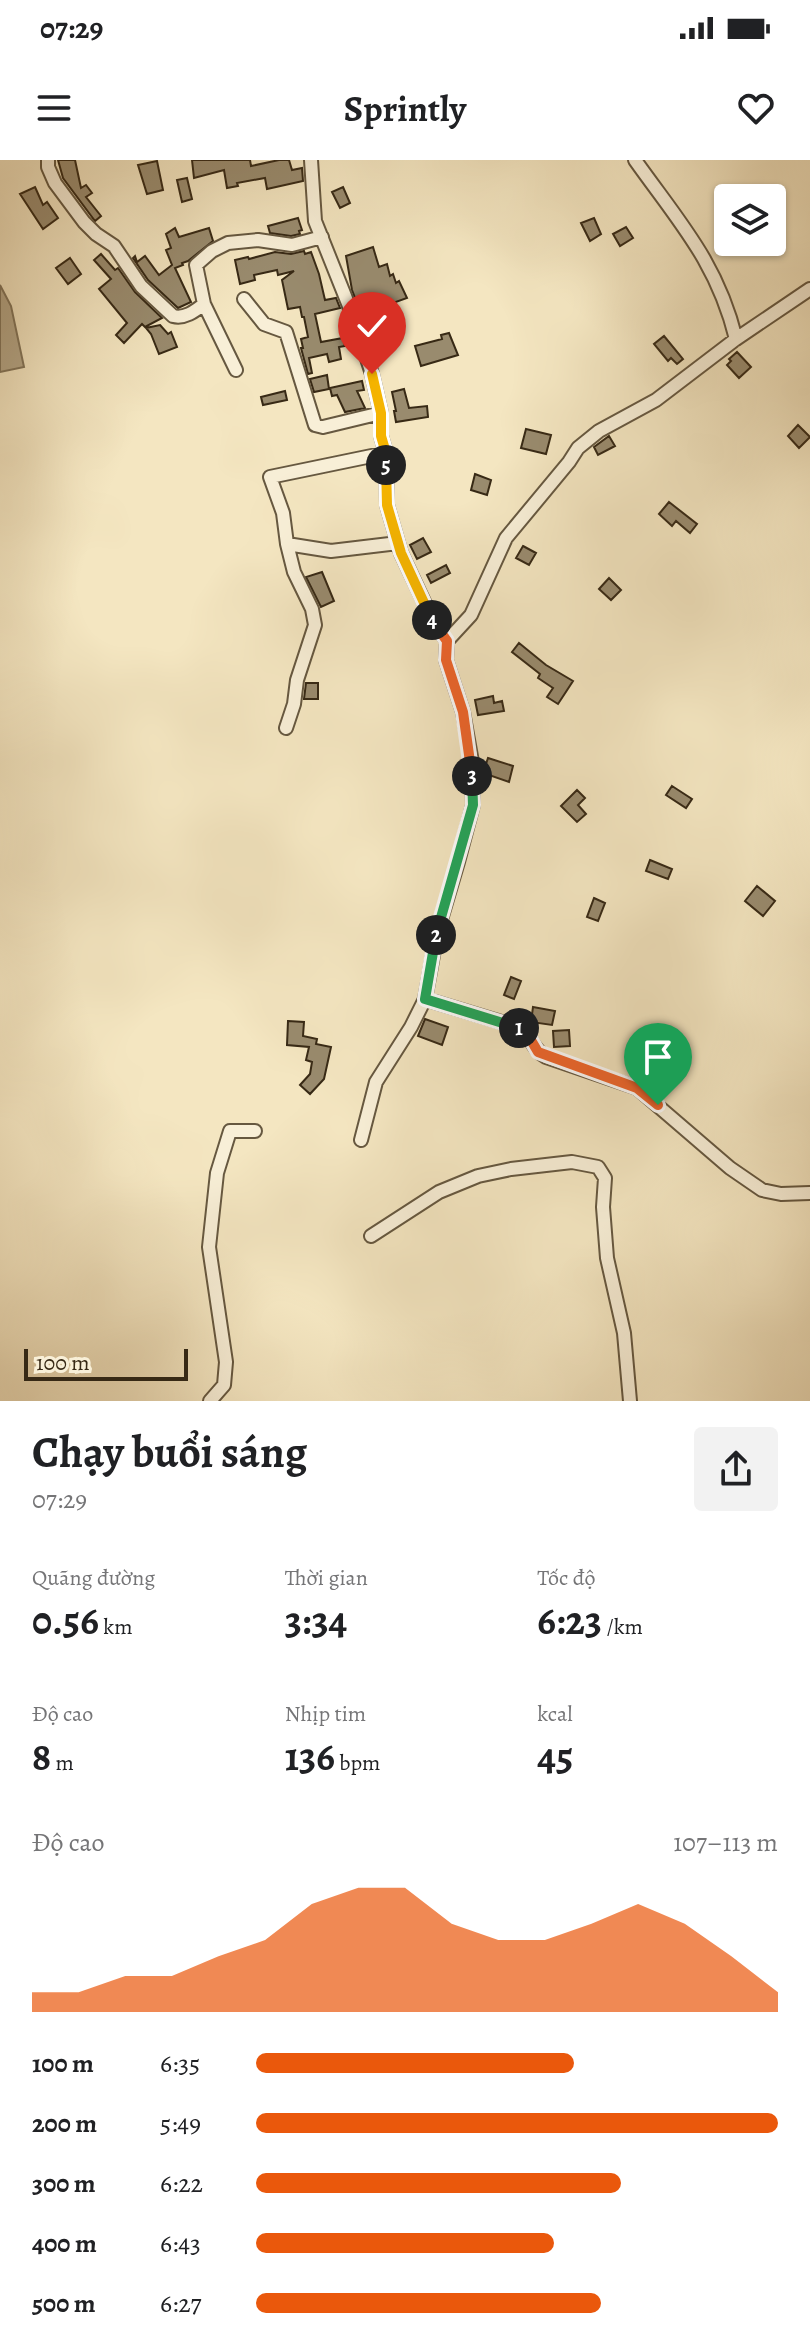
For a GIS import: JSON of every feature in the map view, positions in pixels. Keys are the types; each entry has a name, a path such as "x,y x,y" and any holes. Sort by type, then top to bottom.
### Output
{"street":[{"path":"48,160 55,183 84,222 114,246 141,286 173,316 180,318 204,304"},
{"path":"311,160 315,221 353,316 381,413 387,505 398,543 433,621 447,641 446,660 463,712 472,762 473,805 437,933 425,999 376,1082 361,1140"},
{"path":"635,160 710,266 729,309 736,339"},
{"path":"236,370 204,304 196,265 223,245 258,240 292,245 322,237"},
{"path":"447,641 471,615 506,538 578,448 599,431 656,400 736,339 810,289"},
{"path":"244,299 264,324 286,332 315,425 323,427 381,413"},
{"path":"286,728 294,704 299,671 315,625 312,609 294,572 283,513 270,477 386,453"},
{"path":"287,544 331,551 398,543"},
{"path":"425,999 521,1028 538,1052 546,1057 637,1088 730,1168 762,1190 781,1194 810,1193"},
{"path":"210,1401 224,1385 226,1362 209,1247 217,1173 230,1131 255,1131"},
{"path":"371,1236 439,1192 478,1176 572,1162 598,1167 605,1178 603,1207 607,1258 624,1333 630,1401"}],"shaded area":[{"path":"0,285 11,306 24,367 0,372"}],"building":[{"path":"58,160 75,160 81,188 86,185 92,193 86,197 101,216 95,221 63,178"},
{"path":"192,160 250,160 251,166 289,160 292,170 302,168 303,181 267,189 265,178 227,188 224,170 194,178"},
{"path":"157,161 163,190 147,194 138,165"},
{"path":"187,178 192,199 182,202 177,180"},
{"path":"35,187 43,205 47,202 58,218 43,229 20,194"},
{"path":"343,187 350,203 340,208 332,192"},
{"path":"298,218 302,230 300,234 270,233 268,226"},
{"path":"594,218 601,234 590,241 581,223"},
{"path":"626,227 633,238 620,246 613,234"},
{"path":"175,228 179,237 209,228 213,241 175,268 191,302 178,308 148,280 133,258 135,256 137,262 145,256 159,275 172,265 166,250 171,248 166,234"},
{"path":"373,247 379,267 387,264 390,276 393,274 396,283 399,281 407,298 381,310 384,319 366,326 352,290 346,256"},
{"path":"304,251 305,254 311,252 325,300 336,298 340,308 315,314 321,342 343,338 345,346 339,347 341,359 329,362 327,354 309,358 312,373 308,374 301,348 301,339 308,337 304,317 300,307 288,309 282,280 294,271 278,275 277,270 254,275 255,280 240,284 235,260 275,252 291,254"},
{"path":"101,254 115,270 118,268 135,292 162,318 145,327 142,324 124,343 116,335 127,323 99,289 111,279 94,260"},
{"path":"70,258 81,274 68,284 56,268"},
{"path":"160,325 168,334 171,332 177,347 159,354 146,328"},
{"path":"449,333 458,355 421,366 415,346 442,339 441,335"},
{"path":"664,336 683,359 677,364 671,358 668,361 654,344"},
{"path":"737,352 751,367 739,378 727,365"},
{"path":"327,375 329,389 314,392 310,379"},
{"path":"362,381 364,390 357,391 365,408 345,412 337,395 332,396 330,388"},
{"path":"404,389 409,408 427,406 428,417 396,422 392,392"},
{"path":"285,391 287,400 263,405 261,397"},
{"path":"798,425 810,437 799,448 788,436"},
{"path":"526,429 551,435 546,454 521,448"},
{"path":"609,436 615,446 598,455 594,447"},
{"path":"475,474 491,480 487,495 471,490"},
{"path":"669,502 697,524 690,533 676,521 672,526 659,514"},
{"path":"423,538 431,552 417,559 410,545"},
{"path":"523,546 536,553 529,565 516,558"},
{"path":"446,565 450,573 431,583 427,575"},
{"path":"322,572 334,601 321,607 306,577"},
{"path":"609,578 621,590 611,600 599,589"},
{"path":"519,643 546,665 573,681 558,704 547,697 553,688 512,652"},
{"path":"306,683 318,683 318,699 304,699"},
{"path":"493,696 494,703 502,701 504,711 478,715 475,700"},
{"path":"488,758 513,766 509,782 483,773"},
{"path":"672,786 692,799 686,808 666,795"},
{"path":"577,790 585,798 578,805 586,814 577,822 561,806"},
{"path":"650,860 672,869 668,879 646,871"},
{"path":"757,886 775,901 763,916 745,901"},
{"path":"594,898 605,903 598,921 587,917"},
{"path":"511,977 521,981 514,999 504,995"},
{"path":"533,1007 555,1011 552,1025 531,1022"},
{"path":"425,1019 448,1027 442,1045 418,1036"},
{"path":"288,1021 304,1022 303,1036 317,1039 316,1044 331,1047 324,1079 310,1094 300,1085 310,1074 312,1062 306,1060 309,1047 287,1045"},
{"path":"569,1030 570,1046 554,1047 553,1031"}],"route":[{"path":"372,374 386,453 387,505 401,553 433,621 447,641 446,660 463,712 472,762 473,805 437,933 425,999 521,1028 538,1052 546,1057 637,1088 658,1105"}]}
